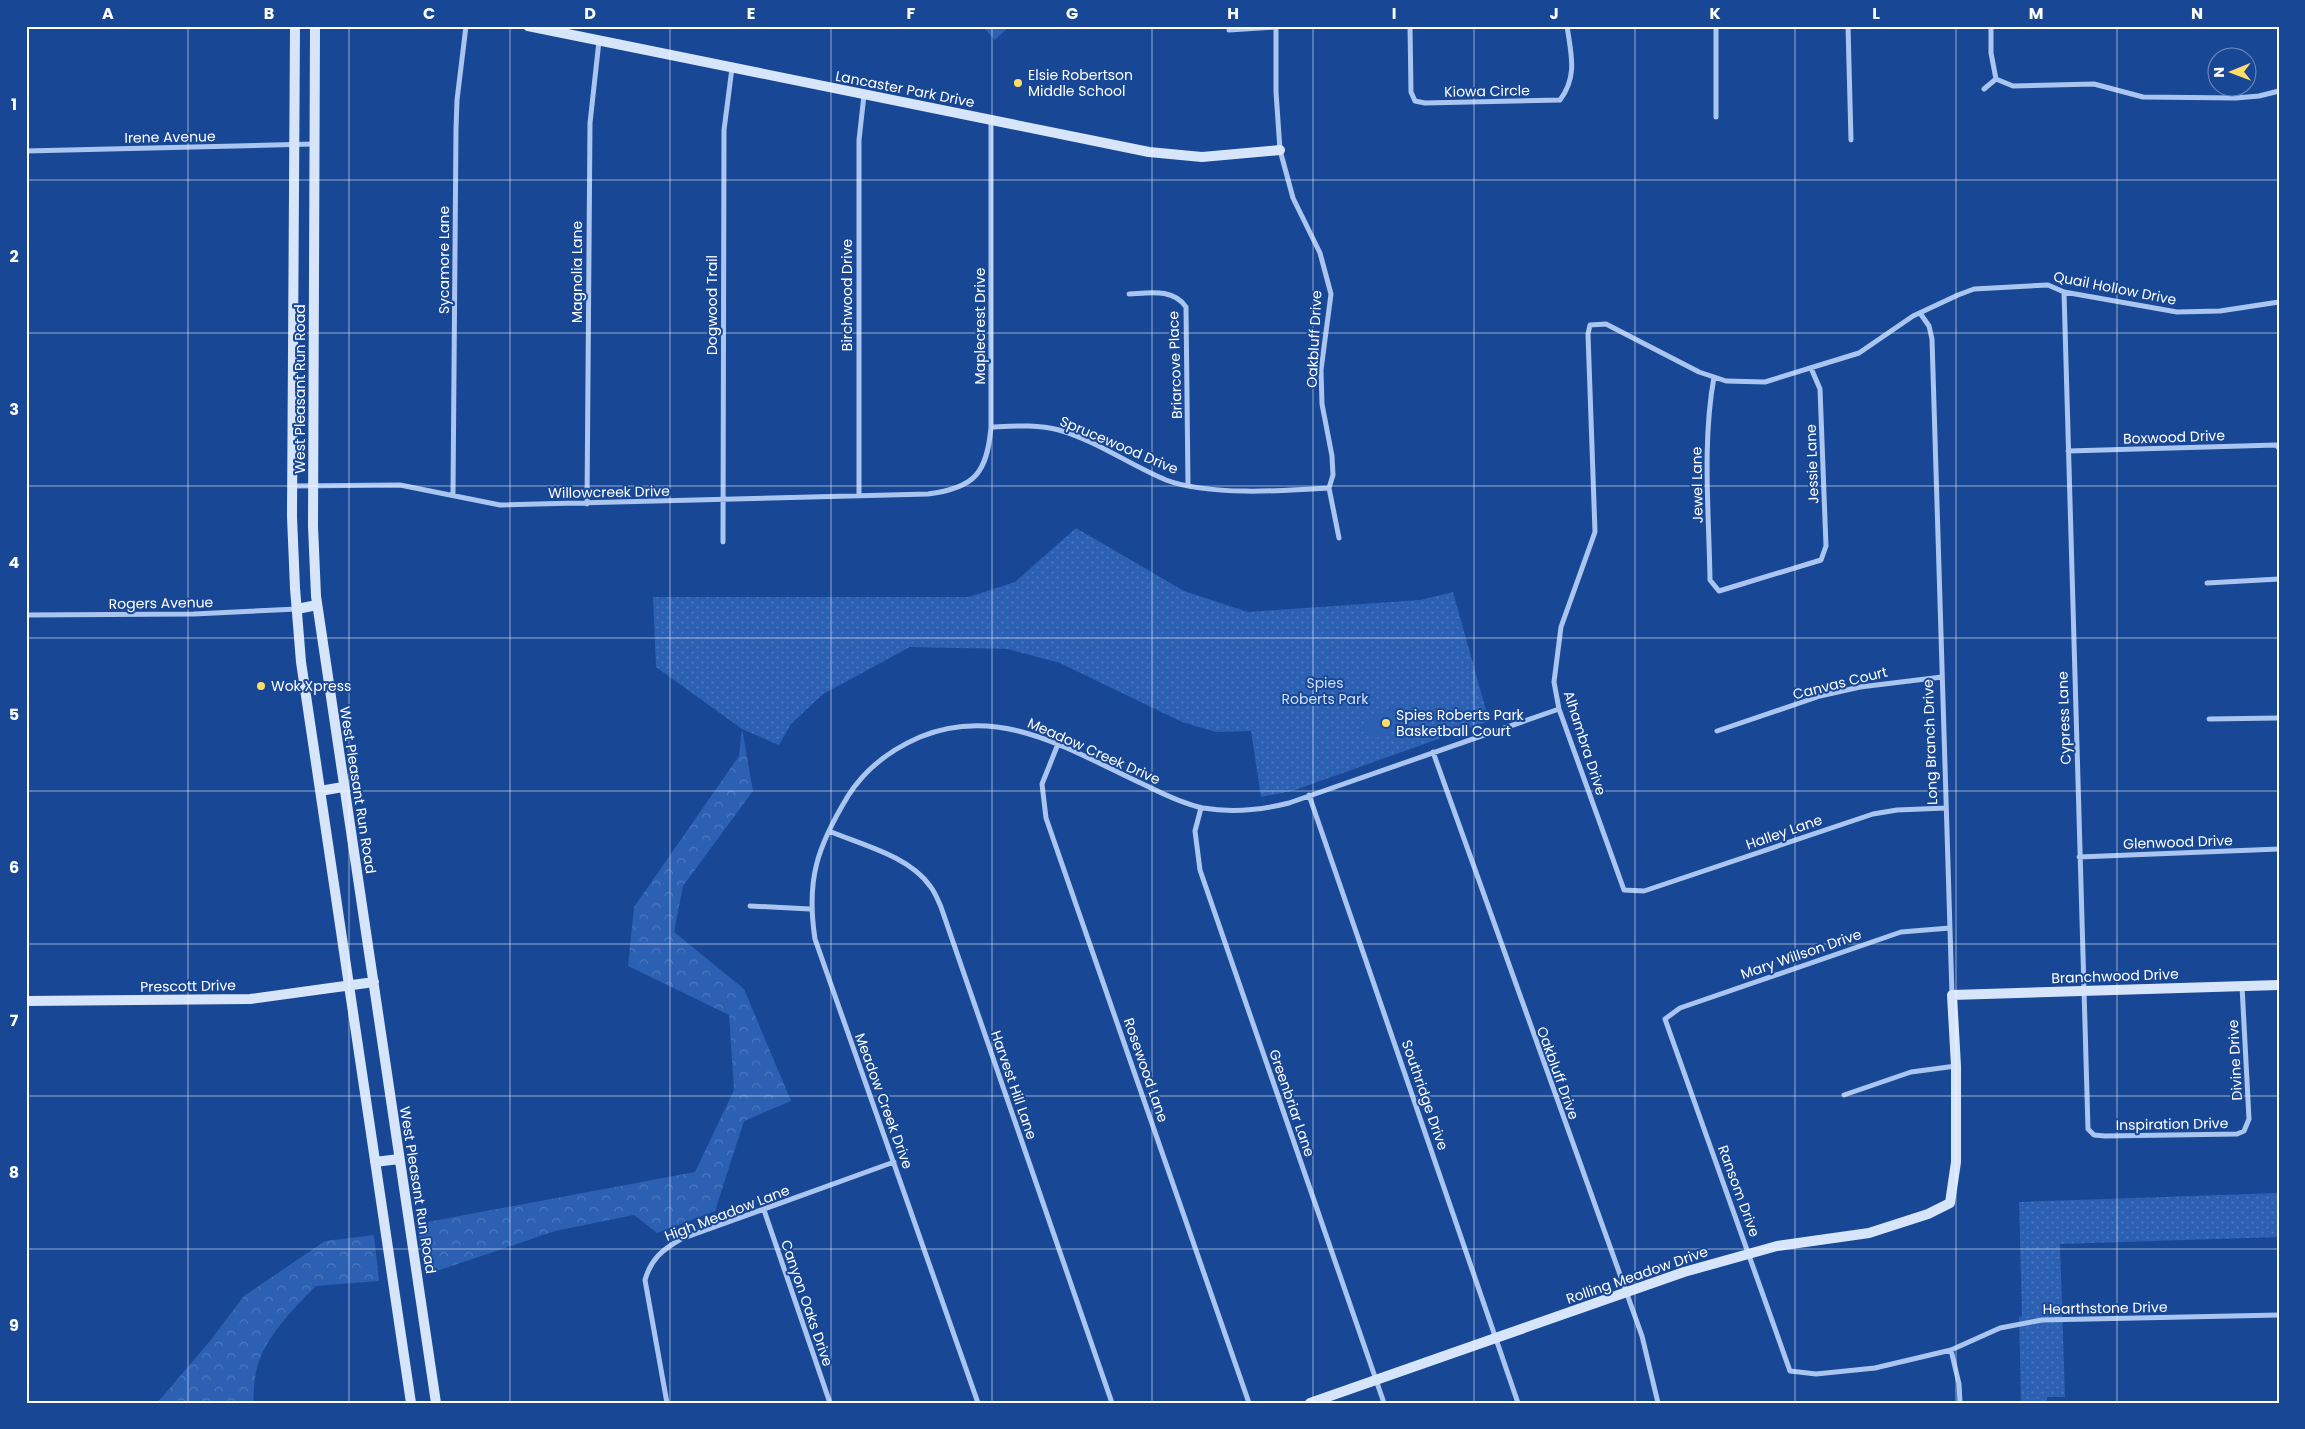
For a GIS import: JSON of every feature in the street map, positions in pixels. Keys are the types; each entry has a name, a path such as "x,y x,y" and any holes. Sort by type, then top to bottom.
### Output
{"main road":[{"name":"West Pleasant Run Road","path":"295,26 292,486 301,662 411,1403"},
{"name":"West Pleasant Run Road","path":"315,26 313,144 314,566 317,605 436,1403"},
{"name":"Lancaster Park Drive","path":"528,26 599,41 640,47 732,68 1148,152 1202,157 1280,150"},
{"path":"297,609 317,605"},
{"path":"320,791 343,787"},
{"name":"Prescott Drive","path":"26,1001 250,999 374,982"},
{"name":"Branchwood Drive","path":"1952,995 2279,985"},
{"name":"Long Branch Drive","path":"1952,995 1956,1066 1956,1162 1954,1173"},
{"path":"375,1162 399,1159"},
{"name":"Rolling Meadow Drive","path":"1310,1403 1684,1272 1777,1246 1869,1233 1928,1214 1950,1203 1954,1173"}],"street":[{"name":"Sycamore Lane","path":"453,494 456,119 466,26"},
{"name":"Kiowa Circle","path":"1410,26 1411,92 1415,101 1425,103 1560,100 1569,88 1572,73 1567,26"},
{"path":"1716,26 1716,117"},
{"path":"1848,26 1851,140"},
{"path":"1991,26 1991,53 1996,79"},
{"name":"Oakbluff Drive","path":"1230,30 1276,27 1276,92 1280,150 1292,198 1320,253 1330,294 1321,370 1322,404 1332,456 1333,475 1329,488 1340,538"},
{"name":"Magnolia Lane","path":"587,504 590,123 599,41"},
{"name":"Dogwood Trail","path":"723,542 724,130 732,68"},
{"path":"1984,90 1996,79"},
{"path":"1996,79 2012,86 2094,84 2143,97 2236,98 2279,92"},
{"name":"Birchwood Drive","path":"858,495 859,140 864,95"},
{"name":"Maplecrest Drive","path":"928,494 948,491 976,476 985,465 989,447 991,426 991,120"},
{"name":"Irene Avenue","path":"26,151 313,144"},
{"name":"Quail Hollow Drive","path":"1590,325 1606,324 1699,372 1726,381 1765,382 1859,353 1920,313 1974,289 2048,285 2064,292 2177,312 2220,311 2279,302"},
{"name":"Cypress Lane","path":"2064,292 2088,1129 2094,1135 2099,1135"},
{"name":"Briarcove Place","path":"1129,294 1167,293 1180,298 1186,307 1188,485"},
{"name":"Long Branch Drive","path":"1920,313 1929,326 1932,339 1952,995"},
{"name":"Alhambra Drive","path":"1590,325 1588,334 1595,532 1561,627 1554,682 1559,709 1624,890 1633,892"},
{"name":"Jessie Lane","path":"1719,591 1821,560 1826,546 1820,389 1811,368"},
{"name":"Jewel Lane","path":"1714,377 1709,403 1707,443 1710,580 1719,591"},
{"name":"Sprucewood Drive","path":"991,426 1036,426 1058,430 1078,437 1167,480 1188,485 1213,489 1329,488"},
{"name":"Boxwood Drive","path":"2068,451 2276,445 2279,448"},
{"name":"Willowcreek Drive","path":"292,486 400,485 453,494 500,505 928,494"},
{"path":"2207,583 2279,579"},
{"name":"Rogers Avenue","path":"26,615 201,614 297,609"},
{"name":"Canvas Court","path":"1717,731 1828,694 1901,680 1942,677"},
{"name":"Meadow Creek Drive","path":"978,1403 894,1162 823,968 815,939 810,909 811,886 819,856 829,831 862,776 900,746 928,734 967,725 989,725 1018,729 1058,744 1170,797 1201,808 1251,810 1272,807 1309,795 1559,709"},
{"path":"2209,719 2279,718"},
{"name":"Rosewood Lane","path":"1058,744 1042,784 1046,818 1248,1403"},
{"name":"Oakbluff Drive","path":"1433,752 1625,1293 1642,1336 1658,1403"},
{"name":"Southridge Drive","path":"1309,795 1498,1338 1518,1403"},
{"name":"Greenbriar Lane","path":"1201,808 1195,831 1200,870 1384,1403"},
{"name":"Halley Lane","path":"1633,892 1644,891 1873,814 1897,810 1946,808"},
{"name":"Harvest Hill Lane","path":"829,831 888,855 917,872 930,886 941,907 1112,1403"},
{"name":"Glenwood Drive","path":"2079,856 2279,849"},
{"path":"750,906 810,909"},
{"name":"Mary Willson Drive","path":"1665,1019 1680,1008 1901,932 1950,928"},
{"name":"Divine Drive","path":"2242,986 2249,1119 2244,1131"},
{"name":"Ransom Drive","path":"1665,1019 1790,1371"},
{"path":"1844,1095 1911,1072 1956,1066"},
{"name":"Inspiration Drive","path":"2099,1135 2237,1134 2244,1131"},
{"name":"High Meadow Lane","path":"667,1403 646,1296 645,1280 649,1268 663,1249 680,1239 894,1162"},
{"name":"Canyon Oaks Drive","path":"764,1210 830,1403"},
{"name":"Hearthstone Drive","path":"1790,1371 1816,1374 1876,1368 1951,1350 2000,1328 2042,1320 2279,1316"},
{"path":"1951,1350 1959,1384 1960,1403"}],"green space":[{"path":"982,26 1010,26 995,40"},
{"name":"Spies Roberts Park","path":"1076,528 1184,591 1248,612 1420,600 1453,592 1489,721 1292,791 1261,797 1251,731 1216,732 1182,722 1060,663 1008,649 910,647 823,694 791,724 779,745 742,729 656,667 653,597 969,597 1015,582"},
{"name":"Spies Roberts Park Basketball Court","path":"1401,706 1407,727 1371,740 1364,719"},
{"path":"742,729 753,791 683,886 674,932 744,989 791,1101 744,1121 715,1211 657,1233 634,1215 555,1231 425,1275 417,1224 695,1172 734,1090 729,1015 628,966 634,907 739,756"},
{"path":"2279,1193 2279,1237 2060,1244 2065,1397 2047,1397 2047,1403 2021,1403 2019,1317 2022,1316 2019,1202"},
{"path":"374,1235 379,1281 316,1286 281,1324 266,1345 256,1372 253,1403 157,1403 210,1341 244,1296 325,1241"}],"place":[{"name":"Elsie Robertson Middle School","path":"1018,83"},
{"name":"Wok Xpress","path":"261,686"},
{"name":"Spies Roberts Park Basketball Court","path":"1386,723"}]}
